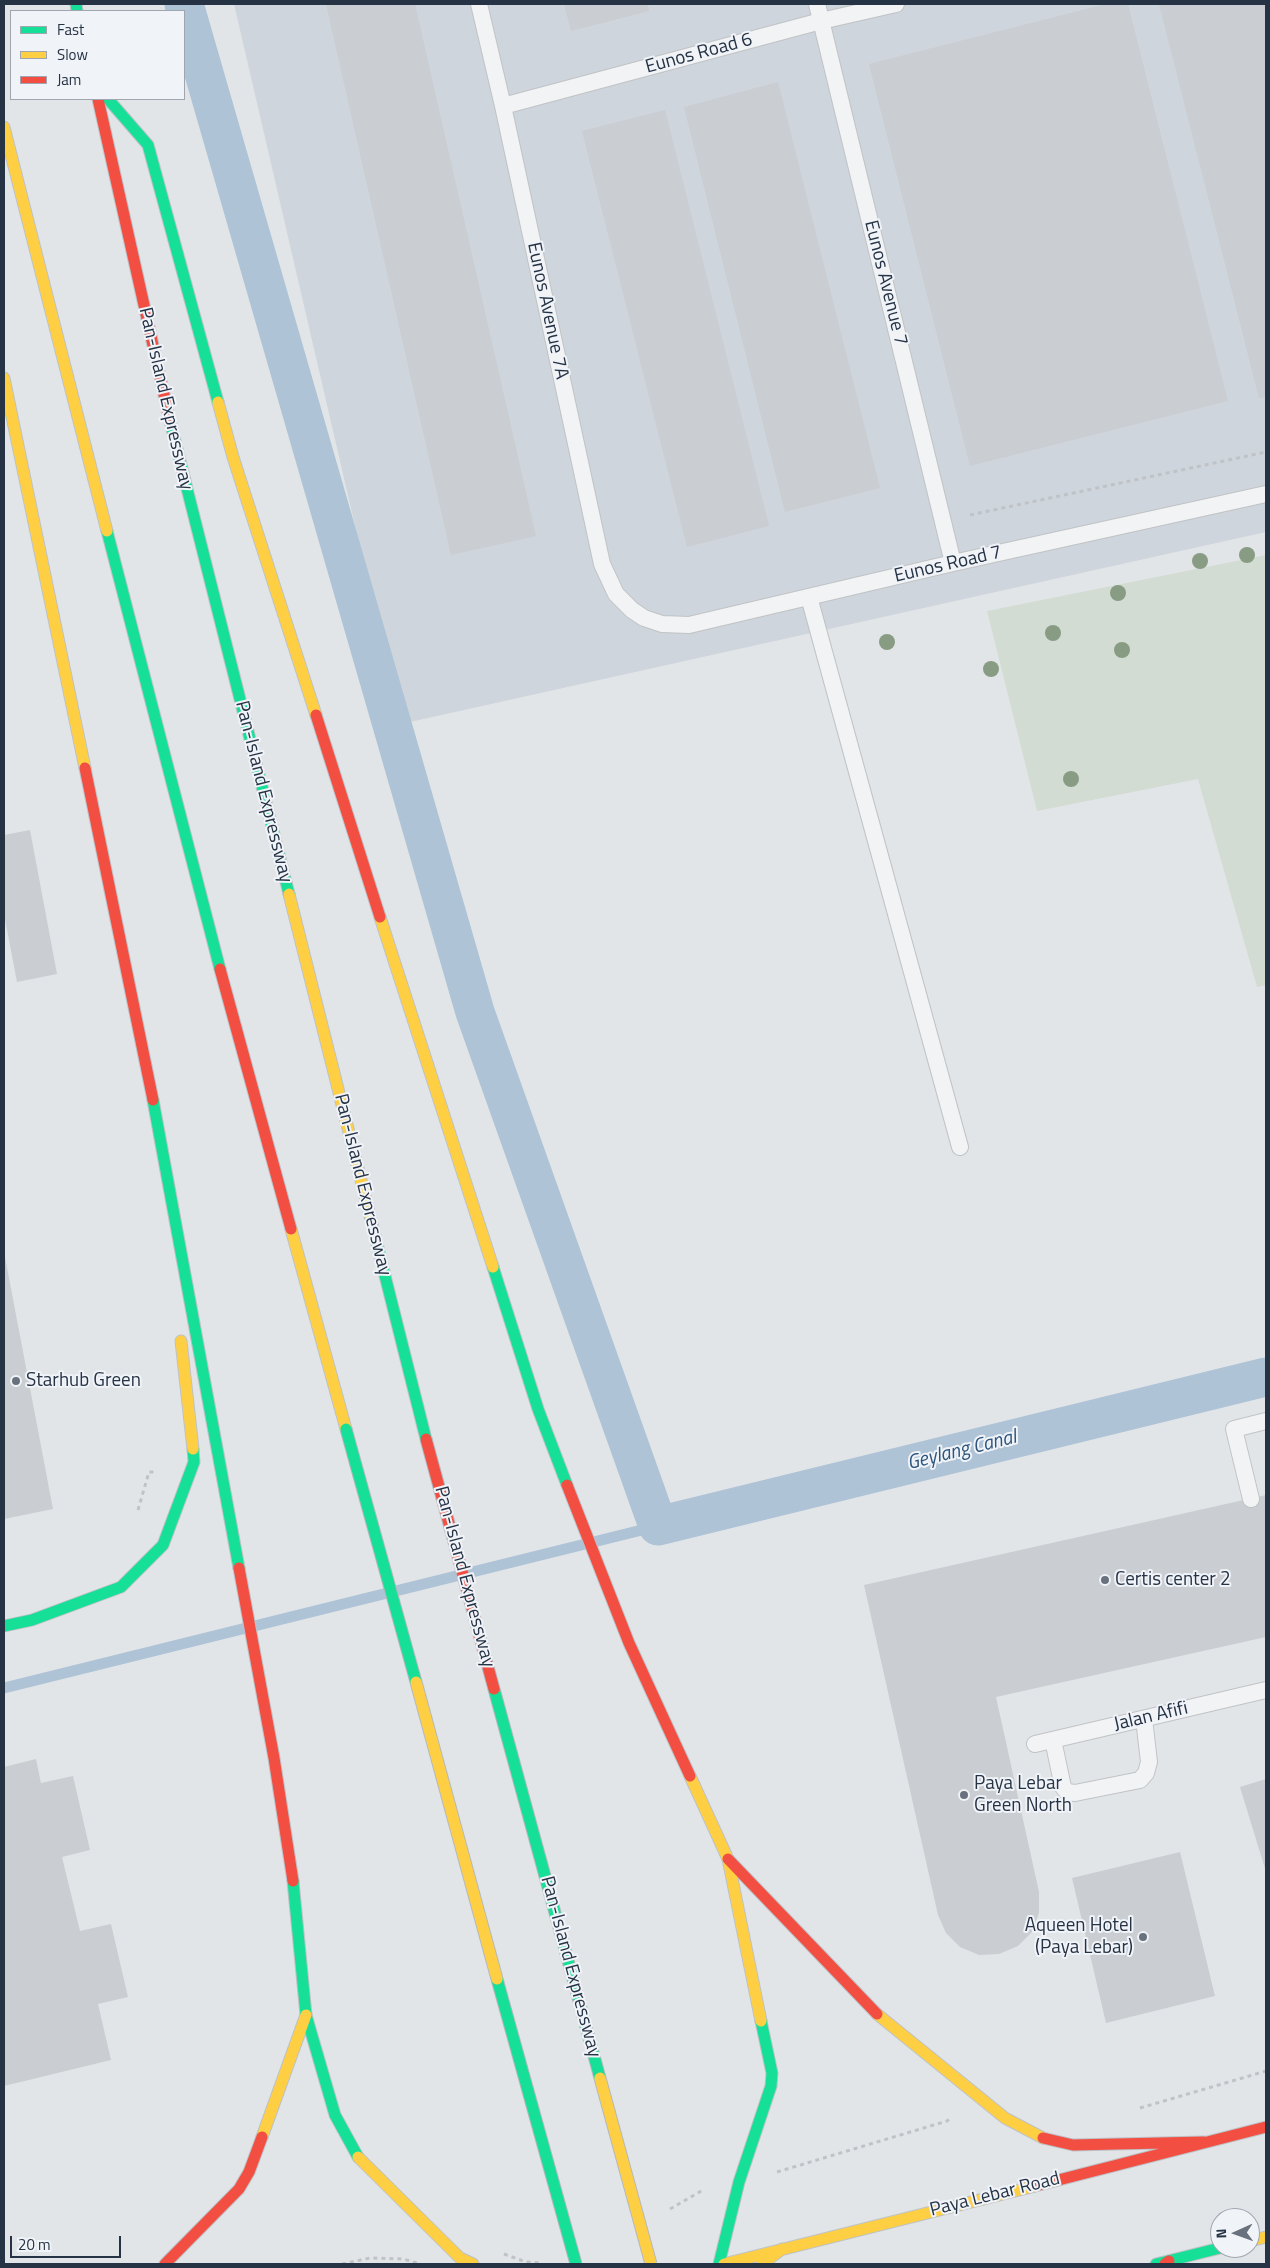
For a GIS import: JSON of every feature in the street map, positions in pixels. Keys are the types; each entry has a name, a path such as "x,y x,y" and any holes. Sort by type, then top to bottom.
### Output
{"main road":[{"name":"Pan-Island Expressway","path":"98,100 162,391 426,1440 651,2264"},
{"path":"109,100 148,145 233,456 538,1409 581,1525 629,1643 728,1860 772,2072 771,2086 739,2182 719,2264"},
{"path":"4,126 187,848 576,2264"},
{"path":"4,378 161,1138 254,1646 297,1906 306,2015 334,2115 354,2153 460,2258 473,2264"},
{"path":"161,1138 177,1295"},
{"path":"4,1626 32,1620 121,1587 163,1544 194,1462 180,1325"},
{"path":"728,1860 885,2022 1005,2118 1046,2139 1073,2145 1204,2142"},
{"path":"165,2264 239,2189 249,2172 306,2015"},
{"name":"Paya Lebar Road","path":"724,2264 1266,2127"},
{"path":"762,2264 782,2249"},
{"path":"1156,2264 1167,2263 1210,2251"}],"lane":[{"name":"Eunos Avenue 7A","path":"479,4 504,106 602,564 616,594 632,610"},
{"name":"Eunos Avenue 7","path":"817,4 953,563"},
{"name":"Eunos Road 6","path":"504,106 821,21 896,4"},
{"name":"Eunos Road 7","path":"632,610 644,618 662,624 689,625 953,563 1266,494"},
{"path":"809,597 960,1147"},
{"path":"1251,1498 1234,1429 1266,1421"},
{"name":"Jalan Afifi","path":"1035,1744 1266,1690"},
{"path":"1053,1740 1063,1787 1067,1792 1075,1793 1140,1780 1146,1773 1149,1762 1144,1719"}],"path":[{"path":"943,521 1266,452"},
{"path":"136,1517 149,1472 190,1473"},
{"path":"1137,2109 1266,2071"},
{"path":"774,2173 948,2121"},
{"path":"342,2264 370,2258 403,2259 420,2264"}],"shaded area":[{"path":"234,4 1266,4 1266,532 401,724"},
{"path":"1266,555 1266,985 1257,987 1198,779 1037,811 987,611"}],"building":[{"path":"326,4 415,4 536,536 451,555"},
{"path":"564,4 648,4 649,11 571,31"},
{"path":"1106,4 1128,4 1228,401 970,466 869,64"},
{"path":"1159,4 1266,4 1266,397 1259,398"},
{"path":"778,82 880,488 785,512 684,107"},
{"path":"665,110 769,526 687,547 582,131"},
{"path":"30,830 57,974 17,982 4,914 4,835"},
{"name":"Starhub Green","path":"4,1258 53,1509 4,1519"},
{"name":"Paya Lebar Green North","path":"1266,1495 1266,1637 996,1697 1039,1892 1039,1913 1032,1932 1018,1946 999,1954 979,1955 960,1947 946,1933 938,1915 864,1585"},
{"path":"36,1759 41,1783 73,1776 90,1850 62,1857 80,1931 111,1924 128,1997 98,2004 111,2060 4,2086 4,1767"},
{"path":"1266,1779 1266,1872 1240,1787"},
{"name":"Aqueen Hotel (Paya Lebar)","path":"1180,1852 1215,1996 1106,2023 1072,1878"}],"waterway":[{"name":"Geylang Canal","path":"184,4 475,1012 658,1526 1266,1377"},
{"path":"4,1688 658,1526"}],"traffic: fast":[{"path":"76,4 77,10"},
{"path":"109,100 148,145 218,402"},
{"path":"169,417 289,894"},
{"path":"107,531 220,969"},
{"path":"153,1100 239,1568"},
{"path":"370,1216 426,1439"},
{"path":"493,1267 538,1409 567,1485"},
{"path":"346,1429 416,1682"},
{"path":"4,1626 32,1620 121,1587 163,1545 194,1462 193,1449"},
{"path":"494,1689 600,2078"},
{"path":"293,1881 306,2015 335,2115 358,2157"},
{"path":"497,1979 576,2264"},
{"path":"719,2264 739,2182 771,2086 772,2073 761,2021"},
{"path":"1156,2264 1210,2250"}],"traffic: slow":[{"path":"4,127 107,531"},
{"path":"4,378 85,768"},
{"path":"218,402 233,457 316,715"},
{"path":"289,894 370,1216"},
{"path":"380,917 493,1267"},
{"path":"291,1229 346,1429"},
{"path":"181,1341 193,1449"},
{"path":"416,1682 497,1979"},
{"path":"690,1776 728,1859 761,2021"},
{"path":"877,2014 1005,2118 1043,2138"},
{"path":"262,2137 306,2015"},
{"path":"600,2078 651,2264"},
{"path":"358,2157 460,2258 473,2264"},
{"path":"724,2264 1035,2186"},
{"path":"1260,2238 1266,2237"},
{"path":"762,2264 782,2249"}],"traffic: jam":[{"path":"98,100 169,417"},
{"path":"316,715 380,917"},
{"path":"85,768 153,1100"},
{"path":"220,969 291,1229"},
{"path":"426,1439 494,1689"},
{"path":"567,1485 629,1643 690,1776"},
{"path":"239,1568 274,1758 293,1881"},
{"path":"728,1859 877,2014"},
{"path":"1035,2186 1266,2127"},
{"path":"165,2264 239,2189 249,2172 262,2137"},
{"path":"1043,2138 1073,2145 1204,2142"},
{"path":"1165,2264 1169,2261"}],"place":[{"name":"Starhub Green","path":"16,1381"},
{"name":"Certis center 2","path":"1105,1580"},
{"name":"Paya Lebar Green North","path":"964,1795"},
{"name":"Aqueen Hotel (Paya Lebar)","path":"1143,1937"}]}
